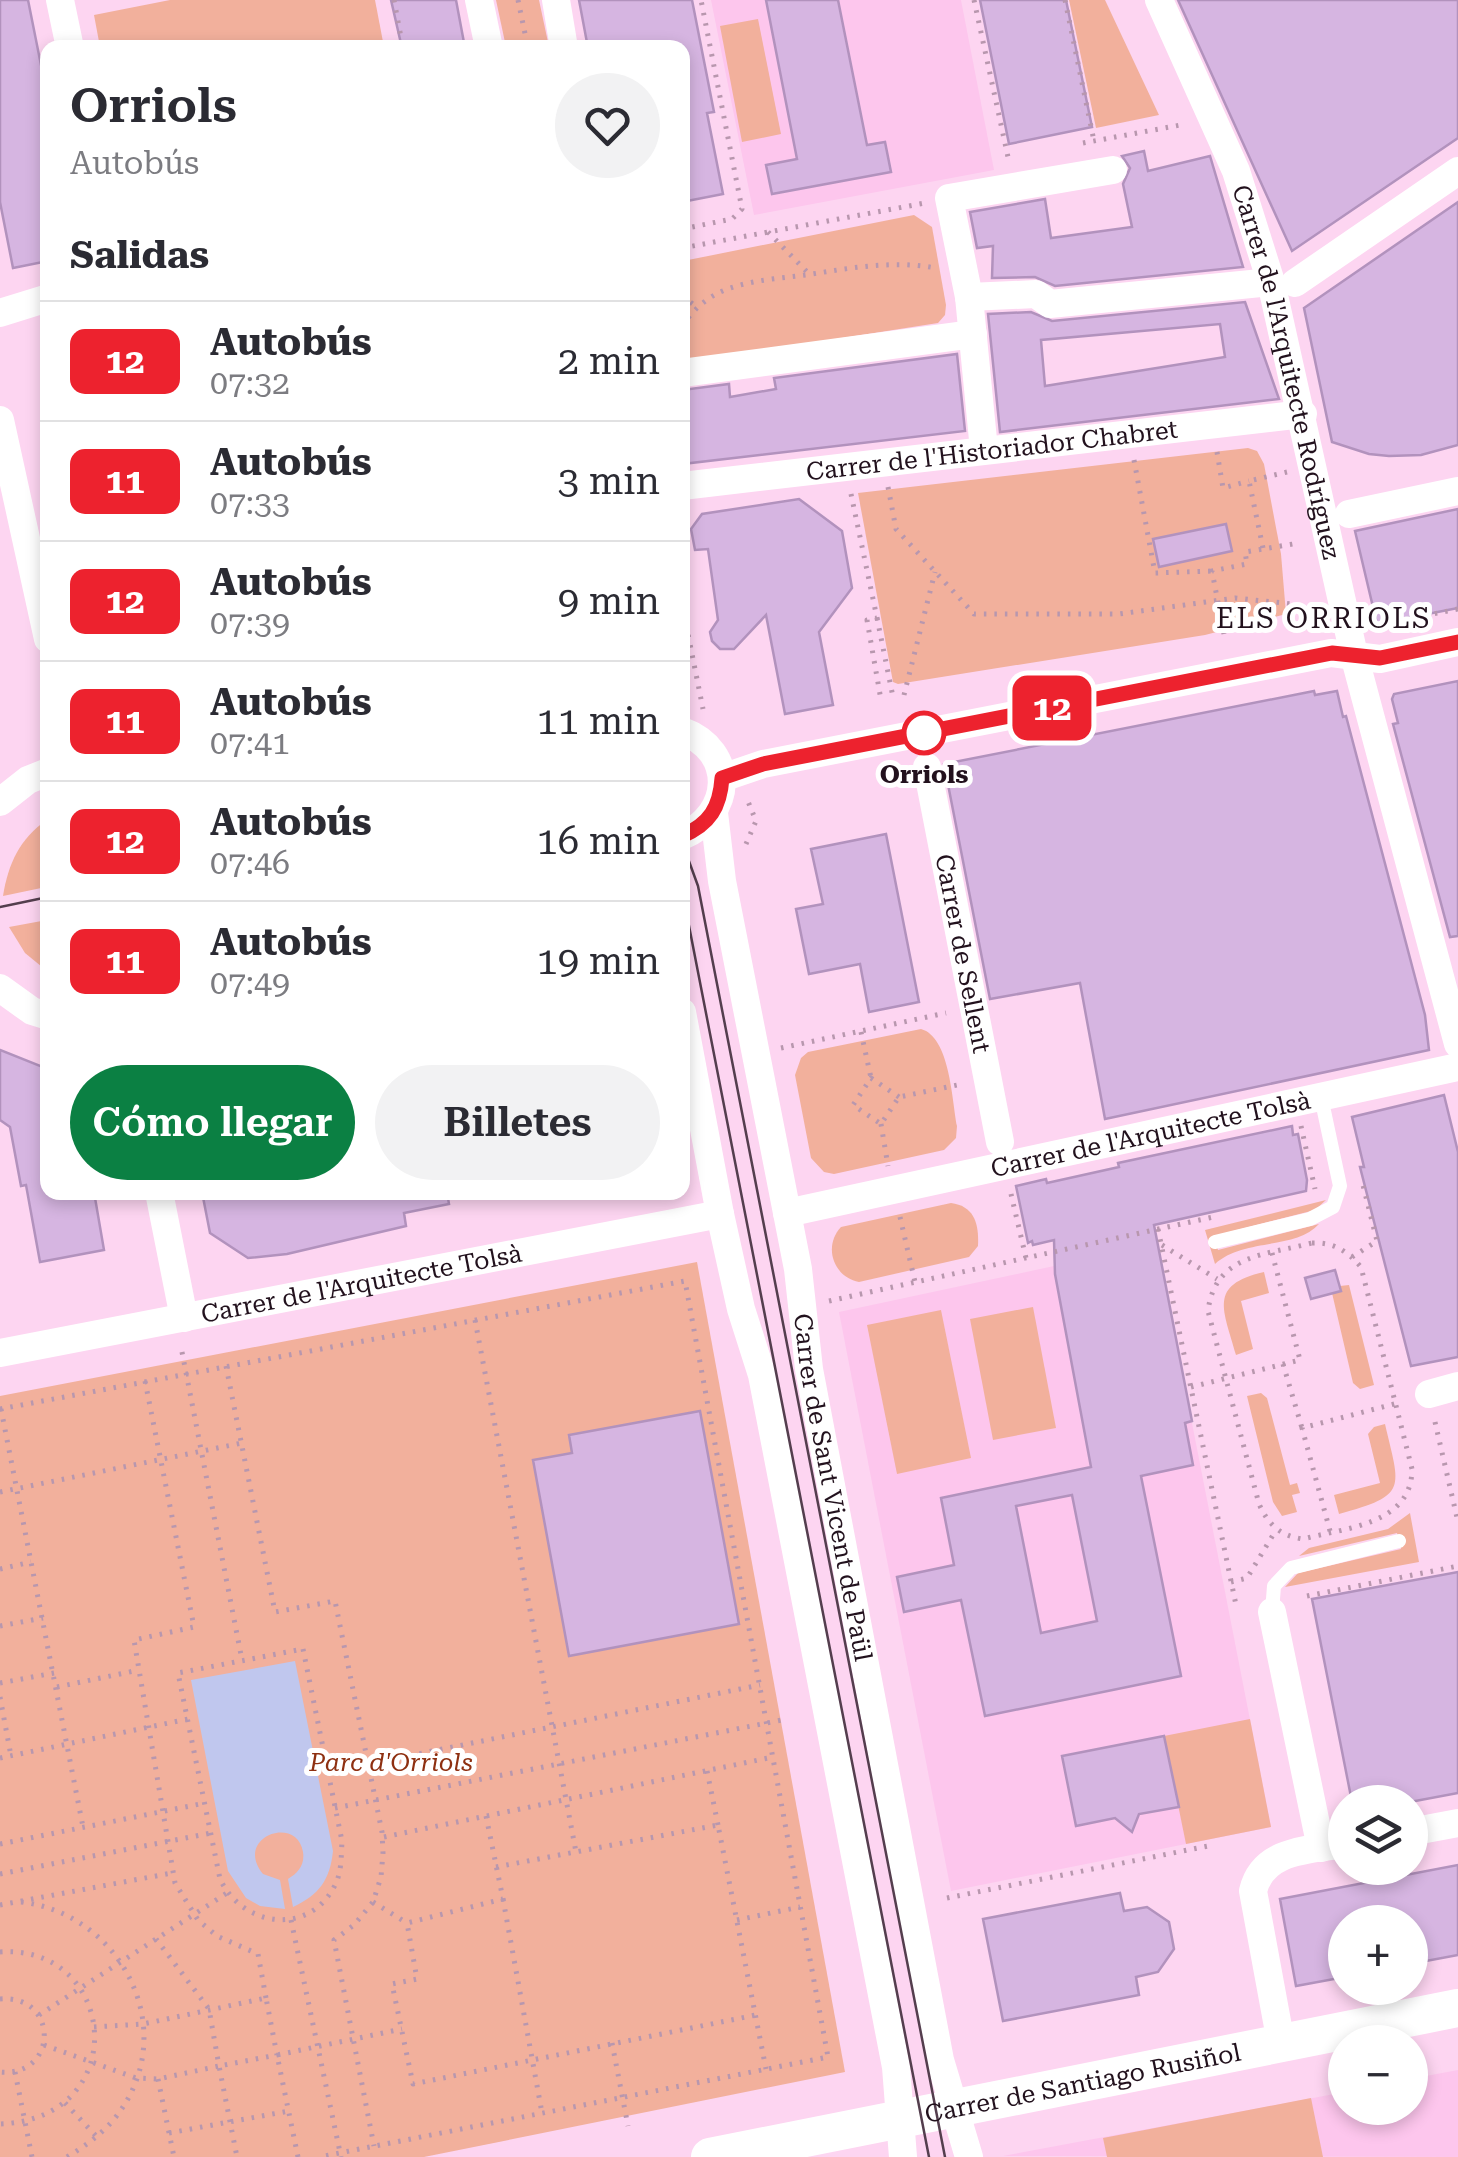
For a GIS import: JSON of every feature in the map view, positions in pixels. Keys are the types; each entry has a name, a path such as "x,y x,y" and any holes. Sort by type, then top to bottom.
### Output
{"street":[{"path":"479,0 487,40"},
{"path":"556,0 563,40"},
{"name":"Carrer de l'Arquitecte Rodríguez","path":"1159,0 1283,282 1303,414 1354,655 1458,1044"},
{"path":"66,1 69,40"},
{"path":"984,450 973,334 949,198 1114,170"},
{"path":"966,285 1036,294 1050,304 1283,282 1458,171"},
{"path":"0,313 40,300"},
{"path":"690,372 973,334"},
{"name":"Carrer de l'Historiador Chabret","path":"690,485 1303,414"},
{"path":"0,420 40,602"},
{"path":"1349,514 1458,490"},
{"path":"690,734 707,745 722,778 763,764 1312,656 1332,653 1380,658 1458,642"},
{"name":"Carrer de Sellent","path":"926,767 1000,1142"},
{"path":"0,802 40,775"},
{"name":"Carrer de Sant Vicent de Paül","path":"722,778 714,814 722,881 798,1269 813,1389 940,2060 969,2157"},
{"path":"690,832 714,814"},
{"path":"0,988 40,1014"},
{"name":"Carrer de Sant Vicent de Paül","path":"690,1055 741,1309 766,1394 896,2067 901,2139"},
{"name":"Carrer de l'Arquitecte Tolsà","path":"787,1213 1458,1066"},
{"path":"161,1200 184,1318"},
{"name":"Carrer de l'Arquitecte Tolsà","path":"0,1353 720,1214"},
{"path":"1429,1394 1458,1386"},
{"path":"1272,1612 1328,1827"},
{"path":"1428,1829 1458,1823"},
{"path":"1281,2043 1253,1891 1257,1875 1269,1863 1286,1855 1328,1847"},
{"name":"Carrer de Santiago Rusiñol","path":"710,2157 901,2139 954,2108 1458,2008"}],"lane":[{"path":"1215,1242 1310,1219 1333,1207 1340,1186 1321,1097"},
{"path":"1272,1612 1274,1586 1291,1568 1399,1542"}],"path":[{"path":"394,0 402,40"},
{"path":"518,0 526,40"},
{"path":"690,227 732,219 742,209 700,0"},
{"path":"974,0 1006,157 1024,154"},
{"path":"1065,0 1094,141"},
{"path":"690,247 949,198"},
{"path":"768,232 810,274"},
{"path":"690,316 697,307 728,289 860,266 914,264 966,285"},
{"path":"690,302 697,307"},
{"path":"1213,424 1222,488 1314,464"},
{"path":"1129,434 1155,573 1212,571 1247,564 1245,552 1329,538"},
{"path":"884,462 896,530 974,614 1119,614 1235,598 1294,604 1305,618"},
{"path":"846,466 893,698"},
{"path":"1249,481 1264,548"},
{"path":"1212,571 1224,634"},
{"path":"904,696 935,572"},
{"path":"877,618 867,620 880,700"},
{"path":"780,1048 974,1008"},
{"path":"861,1031 871,1078 899,1098"},
{"path":"871,1078 853,1105 881,1124"},
{"path":"888,1166 881,1124 899,1098 988,1078"},
{"path":"1300,1124 1316,1195"},
{"path":"1009,1186 1026,1258"},
{"path":"899,1210 914,1282"},
{"path":"829,1301 1228,1214"},
{"path":"1158,1229 1236,1606"},
{"path":"1326,1242 1340,1248 1361,1268 1412,1469 1412,1483 1395,1510 1382,1518 1303,1539 1276,1530 1258,1504 1208,1311 1217,1279 1240,1261 1272,1253 1326,1242"},
{"path":"1162,1245 1217,1279"},
{"path":"1191,1386 1300,1360 1272,1253"},
{"path":"83,1827 0,1409 685,1280 828,2057 319,2157"},
{"path":"475,1320 576,1852"},
{"path":"182,1352 242,1660"},
{"path":"1283,1364 1330,1532"},
{"path":"226,1366 276,1612 335,1601 376,1800 382,1837 381,1877 373,1902 354,1925 334,1940 374,2146"},
{"path":"145,1382 194,1627 134,1640 165,1842 175,1883 194,1914 217,1936 258,1954 298,2157"},
{"path":"1302,1428 1429,1394 1458,1522"},
{"path":"0,1492 242,1443"},
{"path":"1230,1582 1247,1578 1276,1530"},
{"path":"0,1569 32,1562"},
{"path":"1307,1596 1458,1566"},
{"path":"0,1626 43,1618"},
{"path":"304,1649 336,1808 342,1841 341,1870 333,1890 311,1912 291,1920 262,1918 238,1906 220,1879 178,1673 242,1660 304,1649"},
{"path":"57,1687 139,1670"},
{"path":"0,1683 54,1673"},
{"path":"368,1764 760,1686"},
{"path":"0,1697 11,1756"},
{"path":"0,1758 188,1719"},
{"path":"336,1808 782,1720"},
{"path":"382,1837 773,1758"},
{"path":"707,1770 766,2069"},
{"path":"0,1844 205,1803"},
{"path":"486,1816 542,2113"},
{"path":"496,1866 718,1825"},
{"path":"0,1874 211,1833"},
{"path":"947,1898 1214,1844"},
{"path":"0,1906 172,1873"},
{"path":"40,2015 227,1892"},
{"path":"373,1902 407,1923 503,1900"},
{"path":"21,1902 44,1904 74,1917 101,1936 122,1961 136,1991 143,2024 142,2056 136,2078 116,2116 97,2137 67,2157"},
{"path":"737,1920 800,1908"},
{"path":"291,1920 340,2155"},
{"path":"407,1923 416,1979 392,1984 412,2084 756,2015"},
{"path":"156,1938 209,2009 237,2157"},
{"path":"0,1952 17,1951 44,1958 67,1973 80,1989 94,2026 95,2047 88,2073 65,2103 26,2123 0,2124"},
{"path":"0,1998 22,2000 40,2015 44,2025 44,2045 34,2062 15,2072 0,2072"},
{"path":"94,2026 143,2024 266,1998"},
{"path":"44,2045 136,2078 158,2078 402,2029"},
{"path":"612,2044 628,2126"},
{"path":"15,2072 32,2157"},
{"path":"158,2078 174,2157"},
{"path":"65,2103 97,2137"},
{"path":"169,2133 289,2111"}],"shaded area":[{"path":"711,0 961,0 994,170 754,215"},
{"path":"1157,1244 1271,1827 951,1891 839,1312"},
{"path":"1458,2070 1458,2157 1003,2156 1328,2095 1328,2125 1428,2125 1428,2076"}],"green space":[{"path":"170,0 375,0 383,40 99,40 94,15"},
{"path":"496,0 539,0 548,40 505,40"},
{"path":"1069,0 1105,0 1159,115 1096,128"},
{"path":"758,19 781,134 742,142 720,26"},
{"path":"914,215 932,227 945,315 938,323 690,362 690,260"},
{"path":"1248,448 1257,451 1264,464 1281,554 1286,614 1205,635 893,682 858,493"},
{"path":"40,826 40,888 3,896 8,873 29,835"},
{"path":"40,921 40,965 25,953 9,927"},
{"path":"921,1029 931,1034 944,1056 956,1138 944,1150 834,1174 824,1172 811,1158 795,1075 801,1058 808,1052"},
{"path":"1326,1200 1315,1210 1214,1236 1218,1250 1319,1224 1297,1238 1240,1250 1215,1264 1205,1230"},
{"path":"951,1203 970,1212 976,1224 978,1246 969,1257 859,1282 837,1267 832,1251 841,1227"},
{"name":"Parc d'Orriols","path":"697,1262 845,2072 424,2157 0,2157 0,1396"},
{"path":"1264,1272 1269,1293 1241,1301 1253,1349 1236,1355 1225,1312 1227,1292 1246,1277"},
{"path":"1349,1285 1374,1385 1360,1389 1353,1383 1332,1293"},
{"path":"1033,1307 1056,1428 993,1440 970,1319"},
{"path":"941,1310 971,1458 897,1474 867,1325"},
{"path":"1261,1393 1267,1398 1290,1485 1297,1483 1300,1493 1292,1495 1297,1512 1282,1516 1273,1502 1247,1396"},
{"path":"1385,1424 1394,1463 1394,1486 1378,1501 1339,1514 1334,1495 1380,1483 1368,1434"},
{"path":"1410,1513 1419,1562 1285,1587 1298,1573 1401,1549 1397,1533 1299,1556 1309,1548 1388,1529"},
{"path":"1250,1719 1271,1827 1186,1844 1164,1736"},
{"path":"1311,2098 1323,2157 1107,2157 1103,2138"}],"water":[{"path":"295,1661 333,1851 322,1885 293,1907 288,1879 303,1861 298,1841 290,1834 280,1833 261,1841 256,1861 263,1874 280,1880 285,1909 260,1906 246,1898 228,1871 191,1680"}],"building":[{"path":"0,0 28,0 40,60 40,263 13,268 0,202"},
{"path":"391,0 456,0 464,40 400,40"},
{"path":"579,0 692,0 714,112 707,113 723,194 690,200 690,40 586,40"},
{"path":"766,0 838,0 867,145 885,142 891,172 772,194 766,165 797,159"},
{"path":"980,0 1066,0 1092,127 1009,144"},
{"path":"1178,0 1458,0 1458,138 1292,251"},
{"path":"1144,151 1148,171 1210,156 1243,267 1055,286 1035,277 992,278 993,246 977,248 970,212 1045,199 1051,238 1132,227 1123,184 1130,168 1122,156"},
{"path":"1458,202 1458,445 1421,455 1389,456 1332,442 1304,308"},
{"path":"1245,302 1279,399 1000,432 988,314 1031,312 1052,321","holes":["1220,324 1225,357 1045,386 1041,340"]},
{"path":"957,354 965,431 690,463 690,389 729,384 730,397 776,389 774,378"},
{"path":"799,499 842,531 852,588 819,632 833,705 785,714 766,615 734,649 720,649 712,641 710,632 718,620 708,549 695,550 691,529 702,514"},
{"path":"1458,509 1458,608 1377,624 1355,531"},
{"path":"1226,524 1232,551 1159,567 1153,539"},
{"path":"1458,681 1458,936 1450,937 1393,724 1398,723 1392,699 1394,694"},
{"path":"1314,691 1315,695 1337,691 1343,717 1346,716 1425,1015 1429,1050 1105,1119 1080,983 990,999 944,764"},
{"path":"886,834 919,1002 869,1012 860,964 809,974 796,909 823,904 811,849"},
{"path":"0,1050 40,1066 40,1200 95,1200 104,1250 40,1262 26,1185 21,1186 10,1127 0,1120"},
{"path":"1444,1095 1458,1152 1458,1357 1411,1366 1360,1167 1364,1167 1352,1117"},
{"path":"1292,1126 1293,1135 1298,1134 1306,1191 1154,1225 1192,1421 1185,1423 1193,1465 1141,1476 1181,1676 985,1716 961,1600 904,1612 897,1577 954,1565 941,1498 1091,1467 1055,1274 1054,1240 1028,1243 1016,1186 1119,1167 1118,1163","holes":["1072,1495 1097,1621 1041,1633 1016,1506"]},
{"path":"204,1200 448,1200 449,1204 404,1213 406,1226 287,1254 248,1258 210,1233"},
{"path":"1335,1270 1341,1291 1311,1299 1305,1278"},
{"path":"700,1411 739,1624 569,1656 533,1460 572,1453 569,1435"},
{"path":"1458,1572 1458,1793 1428,1799 1428,1785 1349,1785 1312,1599"},
{"path":"1164,1736 1179,1807 1139,1814 1132,1832 1115,1818 1076,1826 1062,1756"},
{"path":"1458,1865 1458,1955 1428,1961 1428,1905 1328,1905 1328,1980 1296,1986 1280,1899 1353,1885 1428,1885 1428,1871"},
{"path":"1120,1893 1124,1911 1147,1907 1169,1922 1174,1949 1158,1972 1136,1977 1139,1995 1003,2021 983,1919"}],"tram line":[{"path":"690,864 698,886 945,2157"},
{"path":"0,907 40,899"},
{"path":"690,931 929,2157"}],"bus line":[{"name":"12","path":"690,832 714,814 722,778 763,764 1332,653 1380,658 1458,642"}],"place":[{"name":"Orriols","path":"924,733"}],"district":[{"name":"ELS ORRIOLS","path":"1324,618"}]}
